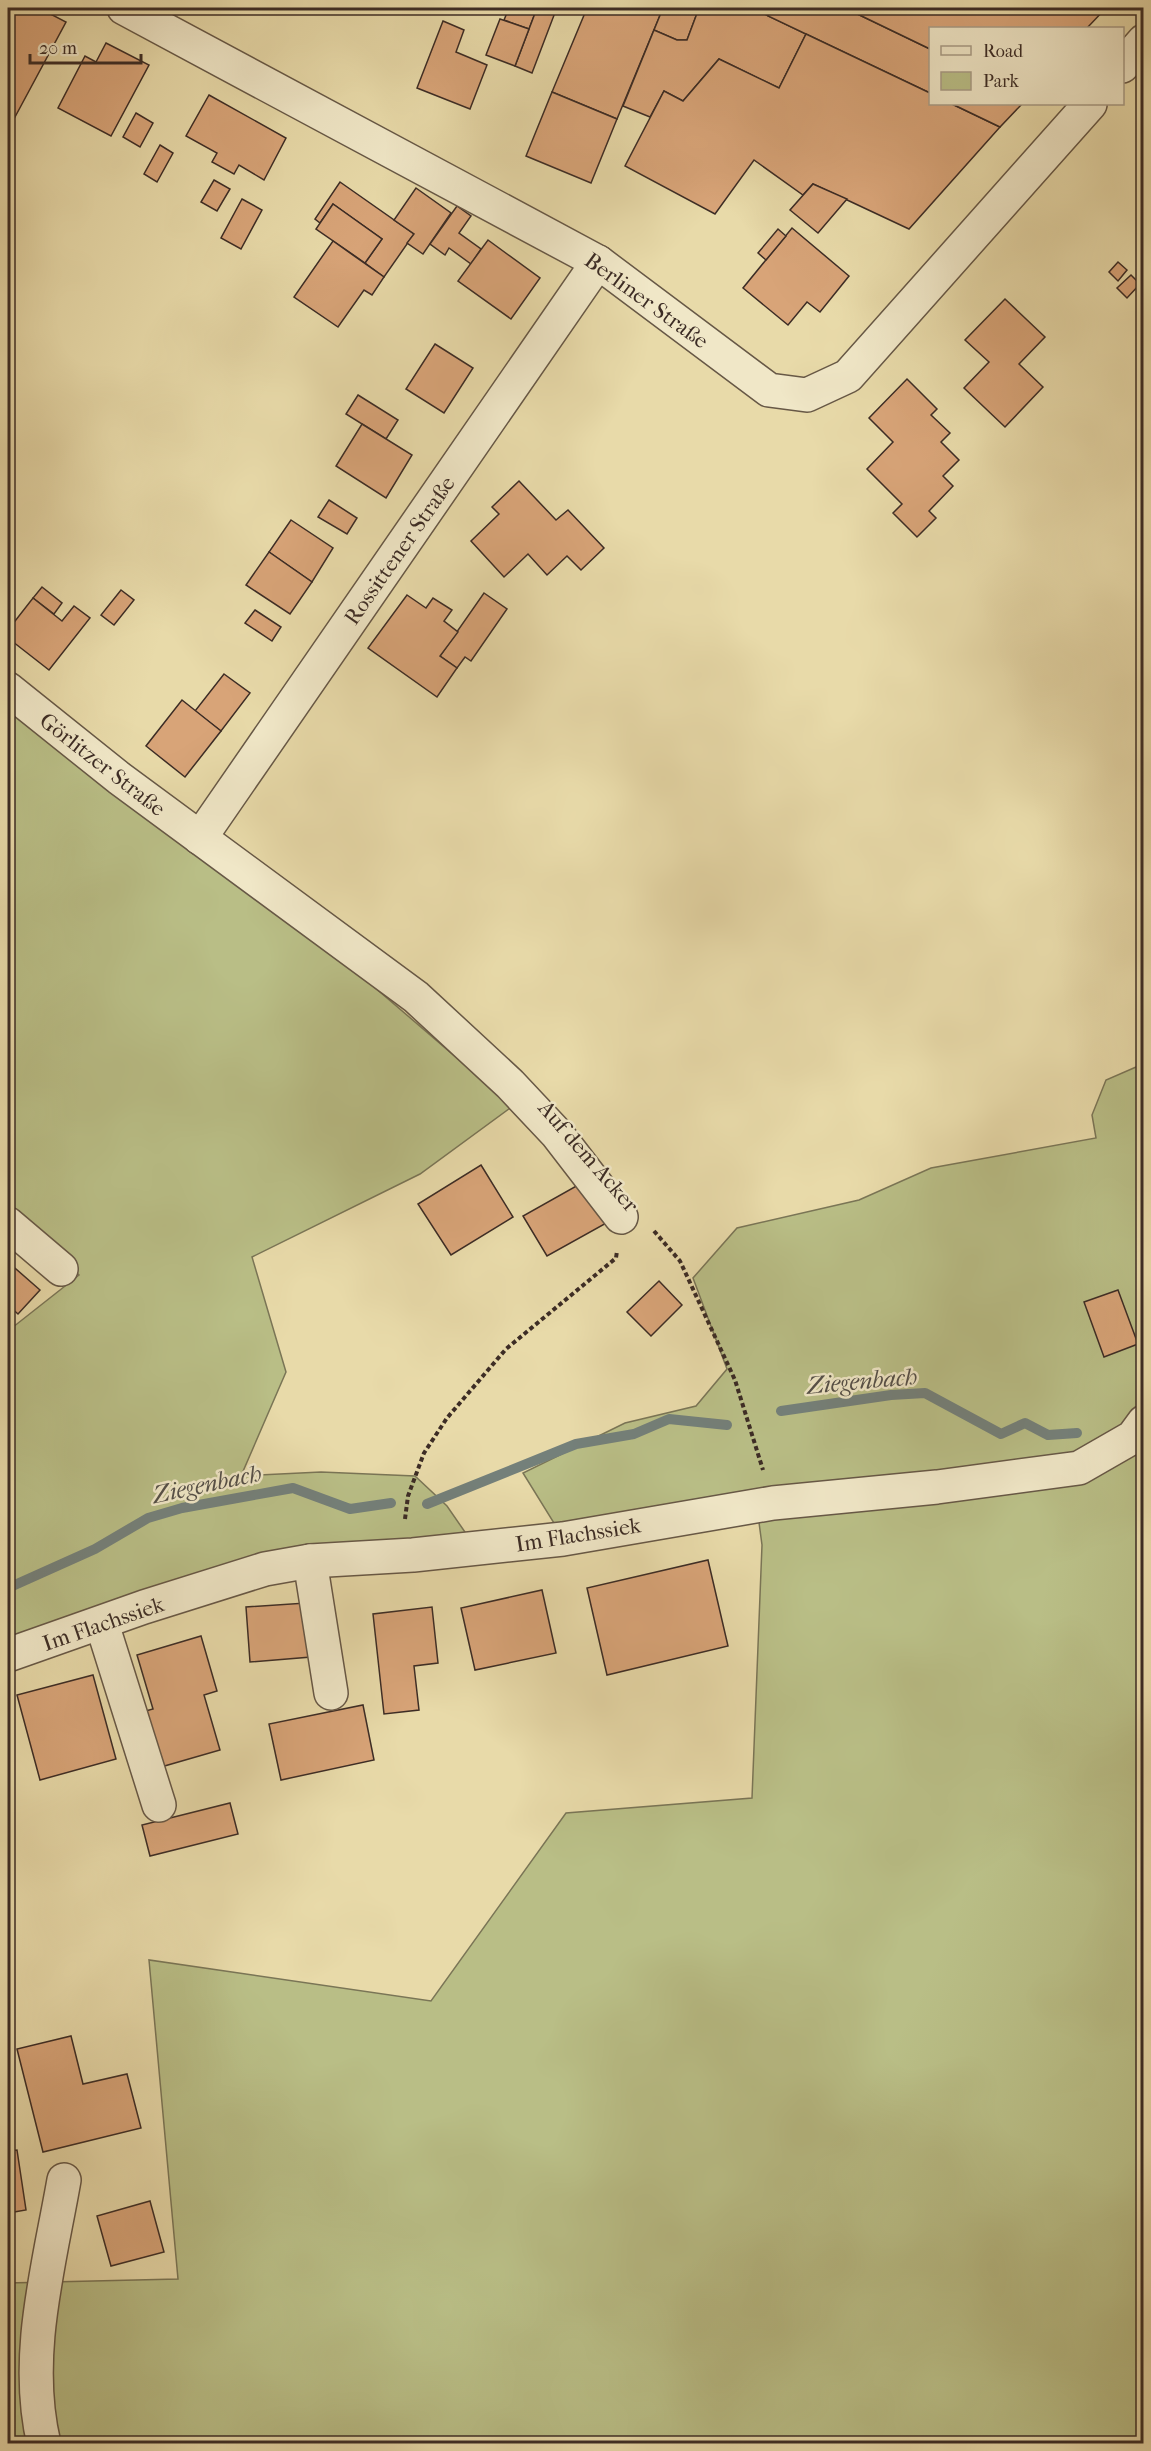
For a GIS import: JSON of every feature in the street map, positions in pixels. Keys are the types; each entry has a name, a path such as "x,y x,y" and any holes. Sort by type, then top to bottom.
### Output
{"street":[{"name":"Berliner Straße","path":"124,8 598,262 769,390 807,395 848,376 1089,105"},
{"path":"1124,64 1143,41"},
{"name":"Rossittener Straße","path":"200,838 598,262"},
{"name":"Görlitzer Straße","path":"8,689 119,778 200,838"},
{"path":"200,838 416,997 510,1084 635,1221"},
{"path":"8,1224 61,1269"},
{"name":"Im Flachssiek","path":"8,1655 102,1624 144,1607 265,1569 310,1561 413,1555 563,1539 773,1503 937,1487 1078,1468 1140,1439"},
{"path":"310,1561 331,1692"},
{"path":"102,1624 159,1805"},
{"path":"44,2444 38,2421 35,2348 64,2180"}],"path":[{"name":"Auf dem Acker","path":"635,1221 680,1261 735,1380 773,1503"},
{"path":"413,1555 405,1517 408,1496 424,1454 447,1418 506,1349 616,1258 635,1221"}],"green space":[{"path":"8,708 317,938 513,1106 420,1174 252,1257 286,1372 241,1476 321,1472 415,1476 447,1506 476,1548 389,1547 8,1658 8,1331 79,1275 8,1213"},
{"path":"1143,1064 1144,1434 1139,1440 1144,1453 1143,2443 8,2443 8,2283 178,2279 149,1960 431,2001 566,1813 752,1798 762,1545 756,1500 562,1536 523,1473 625,1423 696,1406 727,1369 693,1278 737,1228 859,1200 931,1168 1096,1138 1092,1115 1106,1080"}],"building":[{"path":"8,8 39,8 66,22 8,130"},
{"path":"509,8 537,8 529,29 504,20"},
{"path":"537,8 556,10 532,73 515,66"},
{"path":"587,8 663,8 617,119 552,92"},
{"path":"663,8 699,8 687,40 677,40 654,30"},
{"path":"699,8 752,8 806,34 779,88 719,59 683,101 664,91 650,117 623,106 654,30 677,40 687,40"},
{"path":"772,8 845,8 929,49 929,93 768,16"},
{"path":"845,8 1106,8 1088,27 929,27 929,49"},
{"path":"500,19 529,29 515,66 486,55"},
{"path":"443,21 464,30 456,52 487,65 470,109 417,88"},
{"path":"806,34 929,93 929,105 954,105 1000,127 909,229 813,184 803,195 754,160 715,214 625,166 664,91 683,101 719,59 779,88"},
{"path":"106,43 149,65 111,136 58,108 85,56 96,62"},
{"path":"552,92 617,119 591,183 526,156"},
{"path":"209,95 286,138 264,180 239,165 234,174 212,162 217,153 186,136"},
{"path":"954,105 1021,105 1000,127"},
{"path":"136,113 153,123 140,147 123,137"},
{"path":"160,145 173,153 157,182 144,174"},
{"path":"214,180 230,189 217,211 201,202"},
{"path":"340,182 414,234 384,277 365,263 382,239 333,204 320,223 315,219"},
{"path":"813,184 847,199 818,233 790,210"},
{"path":"416,188 451,213 423,254 407,243 414,234 394,220"},
{"path":"242,199 262,210 241,249 221,238"},
{"path":"333,204 382,239 365,263 316,229"},
{"path":"457,206 471,216 459,233 481,249 471,264 449,248 445,255 430,244"},
{"path":"792,228 849,276 820,312 807,302 788,325 743,288"},
{"path":"778,229 786,236 766,260 758,253"},
{"path":"488,240 540,278 511,319 458,281"},
{"path":"333,241 384,277 372,295 364,290 338,327 294,297"},
{"path":"1118,262 1127,270 1118,281 1109,272"},
{"path":"1131,275 1140,284 1127,298 1117,288"},
{"path":"1005,299 1045,337 1019,364 1043,387 1005,427 964,388 989,362 965,340"},
{"path":"435,344 473,368 444,413 406,389"},
{"path":"907,379 937,409 931,415 950,433 941,442 959,460 943,476 953,486 929,511 936,518 917,537 893,513 902,504 867,469 893,442 869,418"},
{"path":"358,395 398,420 386,439 346,414"},
{"path":"362,424 412,455 386,498 336,466"},
{"path":"519,481 556,520 568,510 604,548 581,570 567,556 547,575 528,554 504,577 471,541 499,514 492,507"},
{"path":"329,500 357,518 347,534 318,517"},
{"path":"291,520 333,548 312,582 269,552"},
{"path":"269,552 312,582 290,614 246,585"},
{"path":"42,587 62,603 54,614 33,598"},
{"path":"121,590 134,600 114,625 101,615"},
{"path":"484,593 507,609 471,661 465,657 457,668 440,656"},
{"path":"407,595 426,608 433,598 452,610 444,621 458,632 440,656 457,668 437,697 368,648"},
{"path":"33,598 62,621 74,606 90,618 49,670 8,638 8,630"},
{"path":"255,610 281,627 272,641 245,623"},
{"path":"224,674 250,693 221,731 195,711"},
{"path":"182,700 221,731 185,777 146,746"},
{"path":"481,1165 513,1217 451,1255 418,1204"},
{"path":"587,1180 610,1221 547,1256 523,1216"},
{"path":"8,1262 40,1290 18,1314 8,1305"},
{"path":"659,1281 682,1305 651,1336 627,1312"},
{"path":"1118,1290 1138,1344 1104,1357 1084,1302"},
{"path":"708,1560 728,1646 607,1675 587,1588"},
{"path":"542,1590 556,1653 475,1670 461,1608"},
{"path":"306,1603 311,1657 250,1662 246,1607"},
{"path":"432,1607 438,1663 414,1666 419,1710 384,1714 373,1614"},
{"path":"201,1636 217,1691 204,1695 220,1750 154,1769 138,1713 153,1709 137,1655"},
{"path":"93,1675 116,1759 40,1780 17,1695"},
{"path":"363,1705 374,1760 281,1780 269,1724"},
{"path":"230,1803 238,1834 150,1856 142,1825"},
{"path":"71,2036 83,2084 127,2074 141,2128 43,2152 17,2049"},
{"path":"17,2150 26,2210 8,2213 8,2151"},
{"path":"150,2201 164,2252 111,2266 97,2216"}],"waterway":[{"name":"Ziegenbach","path":"781,1411 891,1395 925,1393 1001,1434 1025,1423 1048,1435 1077,1433"},
{"name":"Ziegenbach","path":"427,1504 576,1444 634,1434 669,1419 727,1425"},
{"name":"Ziegenbach","path":"8,1588 95,1549 148,1518 182,1508 293,1488 350,1509 391,1503"}]}
